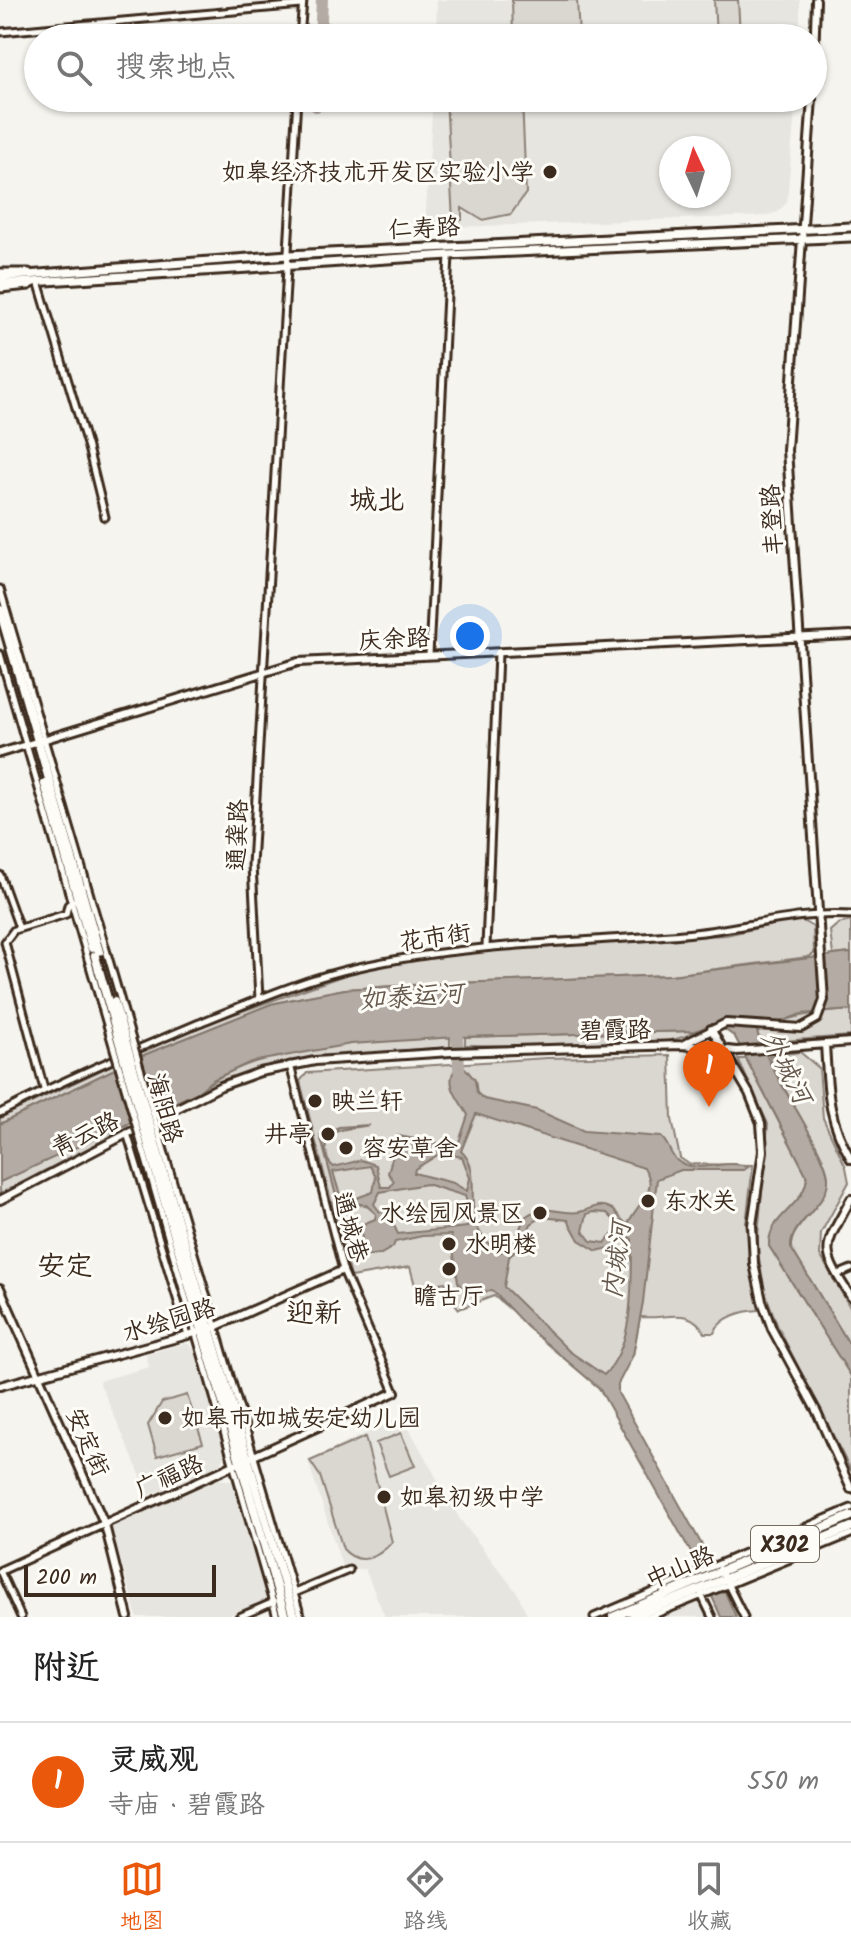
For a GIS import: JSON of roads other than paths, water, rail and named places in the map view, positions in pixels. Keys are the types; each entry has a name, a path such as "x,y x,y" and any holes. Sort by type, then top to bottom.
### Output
{"main road":[{"name":"仁寿路","path":"0,286 38,278 288,255 851,227"},
{"name":"仁寿路","path":"0,274 38,278 851,237"},
{"name":"海阳路","path":"0,610 203,1331 284,1598 294,1617"},
{"name":"海阳路","path":"0,630 35,742"},
{"name":"中山路","path":"633,1617 851,1516"},
{"name":"中山路","path":"722,1575 851,1527"},
{"name":"中山路","path":"613,1617 699,1585"},
{"name":"海阳路","path":"284,1598 285,1617"}],"street":[{"path":"815,24 816,0"},
{"path":"83,24 302,3 301,24"},
{"path":"0,32 24,30"},
{"name":"通龚路","path":"259,999 252,865 296,112"},
{"name":"丰登路","path":"714,1027 801,1028 817,1019 824,1000 787,450 811,112"},
{"path":"429,655 449,255"},
{"path":"38,278 105,517"},
{"path":"0,589 35,742"},
{"name":"庆余路","path":"0,753 263,672 309,661 851,635"},
{"path":"486,947 498,653"},
{"path":"0,654 35,742"},
{"path":"0,875 19,928"},
{"path":"44,1089 6,953 7,935 19,928 66,914 80,899"},
{"name":"花市街","path":"0,1113 44,1089 259,999 358,967 486,947 737,929 818,912 851,915"},
{"path":"682,1045 714,1027 723,1051 749,1093 763,1135 752,1225 757,1283 772,1329 817,1412 851,1489"},
{"name":"碧霞路","path":"146,1124 221,1086 290,1065 465,1051 682,1045 737,1051 851,1042"},
{"path":"825,1044 830,1114 839,1141 851,1159"},
{"name":"通城巷","path":"290,1065 343,1270 395,1392"},
{"name":"青云路","path":"0,1200 146,1124"},
{"path":"127,1133 203,1331"},
{"path":"162,1180 203,1331 284,1598 301,1617"},
{"path":"850,1294 828,1257 828,1237 851,1199"},
{"path":"837,1275 851,1269"},
{"name":"水绘园路","path":"0,1386 203,1331 343,1270"},
{"name":"安定街","path":"0,1288 105,1525 128,1617"},
{"name":"广福路","path":"0,1571 395,1392"},
{"path":"594,1617 699,1585 851,1508"},
{"path":"722,1575 851,1534"},
{"path":"239,1617 349,1570"},
{"path":"0,1571 21,1617"},
{"path":"722,1575 744,1617"},
{"path":"649,1617 699,1585"},
{"path":"699,1585 712,1617"},
{"path":"277,1617 284,1598"}],"water":[{"name":"如泰运河","path":"851,953 851,1010 801,1014 757,1031 772,1067 826,1167 826,1190 796,1231 791,1248 851,1347 851,1376 769,1246 774,1226 800,1196 807,1176 735,1037 716,1023 695,1031 456,1037 351,1044 251,1062 212,1080 198,1092 0,1182 0,1124 144,1055 271,1004 345,989 671,975"},
{"path":"457,1067 465,1068 475,1080 477,1093 484,1099 537,1110 584,1131 661,1137 676,1159 687,1165 731,1164 748,1167 744,1170 681,1170 657,1179 643,1302 633,1355 618,1384 618,1393 713,1565 736,1617 721,1617 698,1565 599,1388 527,1327 492,1290 472,1295 464,1292 458,1282 451,1235 422,1236 395,1242 393,1247 381,1254 364,1256 361,1232 347,1231 344,1226 320,1135 339,1127 369,1125 333,1133 326,1142 328,1160 334,1167 361,1160 376,1165 381,1187 390,1187 394,1181 388,1173 398,1136 436,1143 459,1142 468,1115 454,1092 453,1073","holes":["476,1114 644,1168 650,1184 628,1224 613,1209 605,1206 571,1212 539,1210 525,1217 515,1242 501,1252 486,1241 478,1228 469,1161 461,1151","441,1153 462,1157 470,1178 467,1191 453,1183 414,1173 415,1169","370,1166 376,1177 373,1192 354,1199 341,1198 333,1172","426,1184 465,1196 470,1212 467,1227 398,1234 387,1211 380,1212 374,1204 380,1192","347,1202 366,1205 376,1214 375,1219 356,1227 348,1226 340,1206","593,1212 607,1213 615,1221 614,1233 605,1243 591,1241 583,1231 587,1214","542,1217 568,1220 579,1240 597,1251 618,1246 623,1234 632,1239 627,1329 622,1346 604,1375 569,1351 504,1287 509,1257 525,1239 531,1224"]}],"waterway":[{"path":"321,24 322,0"},
{"name":"内城河","path":"456,1023 460,1080"}],"place":[{"name":"如皋经济技术开发区实验小学","path":"550,172"},
{"name":"映兰轩","path":"315,1101"},
{"name":"灵威观","path":"709,1107"},
{"name":"井亭","path":"328,1134"},
{"name":"容安草舍","path":"346,1148"},
{"name":"东水关","path":"648,1201"},
{"name":"水绘园风景区","path":"540,1213"},
{"name":"水明楼","path":"449,1244"},
{"name":"瞻古厅","path":"449,1269"},
{"name":"如皋市如城安定幼儿园","path":"165,1418"},
{"name":"如皋初级中学","path":"384,1497"}],"district":[{"name":"城北","path":"377,499"},
{"name":"安定","path":"65,1265"},
{"name":"迎新","path":"314,1312"}],"water label":[{"name":"外城河","path":"787,1067"}]}
